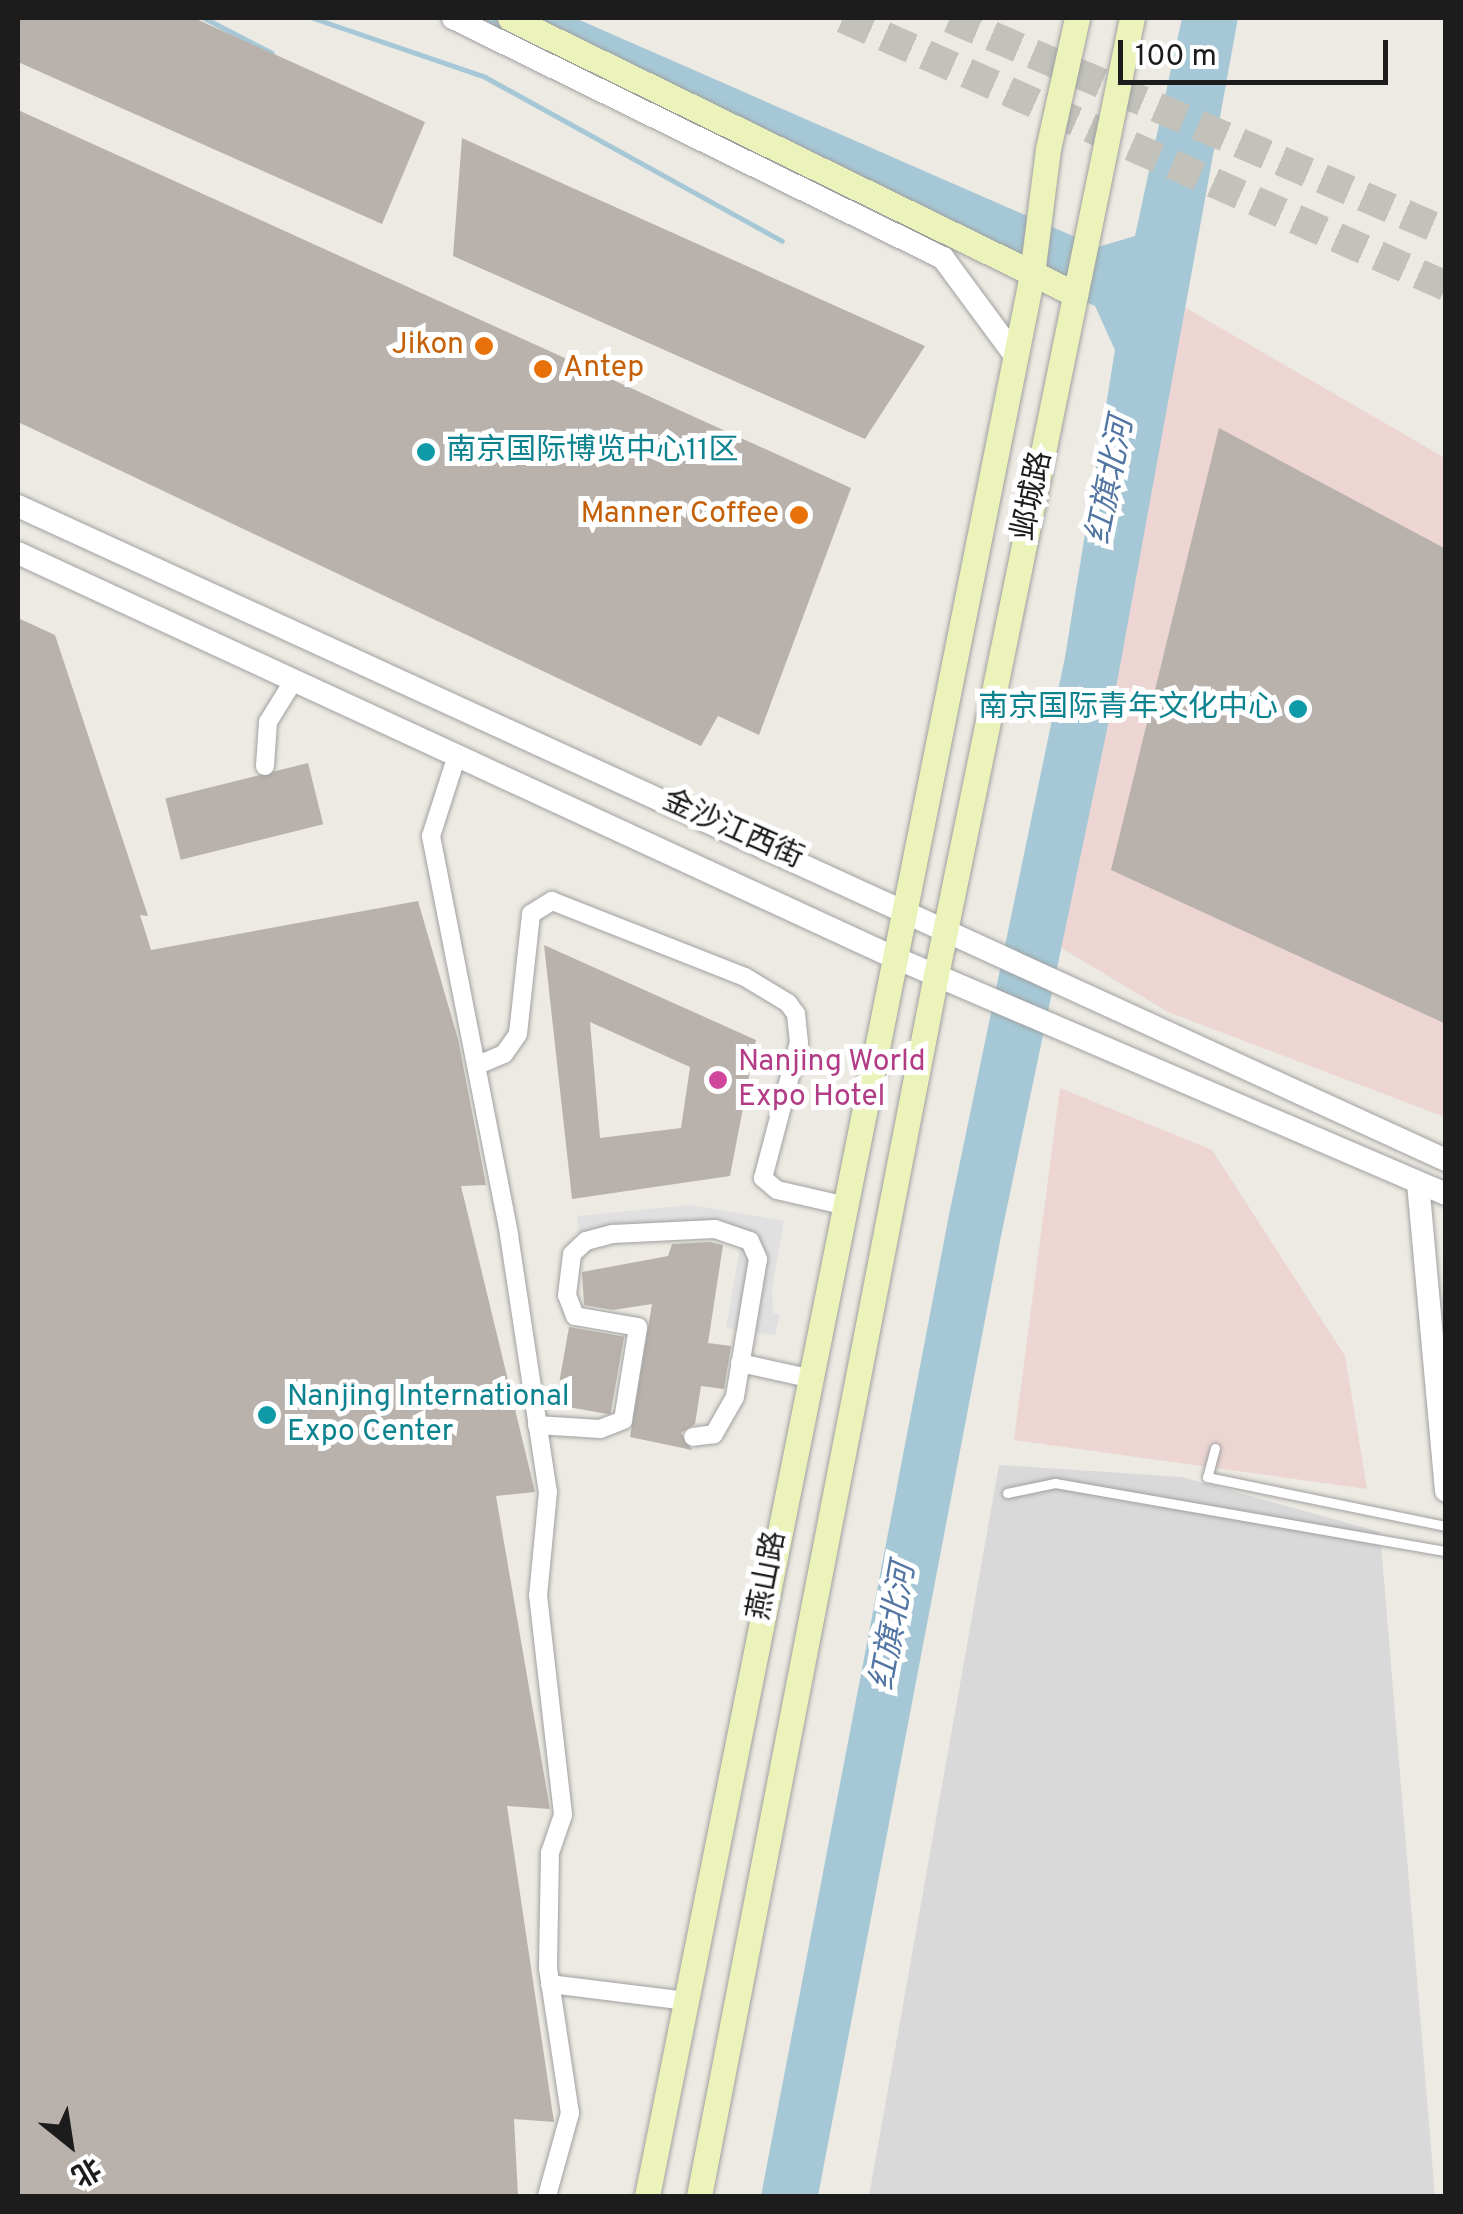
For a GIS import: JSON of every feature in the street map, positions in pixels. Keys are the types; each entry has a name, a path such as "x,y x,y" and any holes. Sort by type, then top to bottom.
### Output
{"main road":[{"path":"510,18 1075,294"},
{"name":"邺城路","path":"892,956 1032,274 1048,149 1077,18"},
{"name":"邺城路","path":"936,975 1132,18"},
{"name":"燕山路","path":"647,2196 892,956"},
{"name":"燕山路","path":"699,2196 936,975"}],"street":[{"path":"453,18 943,258 1013,353"},
{"name":"金沙江西街","path":"18,506 1446,1160"},
{"name":"金沙江西街","path":"18,553 892,956 1446,1194"},
{"path":"265,766 268,722 294,680"},
{"path":"456,755 431,836 478,1064 548,1492 538,1595 563,1814 550,1852 550,1984 570,2113 547,2196"},
{"path":"478,1064 504,1054 518,1034 525,1002 532,914 552,901 772,991 788,1003 800,1026 763,1178 777,1190 842,1205"},
{"path":"525,1002 531,1046"},
{"path":"1418,1183 1446,1491"},
{"path":"537,1425 600,1429 623,1420 638,1327 575,1316 566,1271 586,1241 668,1227 715,1229 750,1240 758,1259 740,1363 723,1424 714,1434 694,1437"},
{"path":"740,1363 808,1378"},
{"path":"550,1984 686,2001"}],"lane":[{"path":"1214,1448 1207,1477 1446,1526"},
{"path":"1007,1493 1055,1483 1446,1551"}],"shaded area":[{"path":"1174,301 1445,458 1445,1117 1168,1012 1045,938"},
{"path":"1060,1088 1212,1150 1345,1356 1367,1489 1014,1440"},
{"path":"691,1205 784,1221 772,1288 773,1313 780,1314 775,1335 726,1328 742,1237 715,1229 581,1246 577,1216"},
{"path":"999,1465 1182,1477 1380,1532 1435,2196 869,2196"}],"water":[{"name":"红旗北河","path":"440,18 575,18 1098,247 1135,236 1182,18 1238,18 1118,677 1001,1236 818,2196 761,2196 949,1215 1065,657 1115,350 1095,306"}],"building":[{"path":"18,18 194,18 425,122 382,224 18,62"},
{"name":"南京国际博览中心11区","path":"18,110 851,488 759,735 718,716 701,746 18,422"},
{"path":"462,138 925,346 865,439 453,256"},
{"name":"南京国际青年文化中心","path":"1219,428 1446,549 1446,1024 1111,870"},
{"name":"Nanjing International Expo Center","path":"18,618 55,635 148,916 140,915 151,950 418,901 458,1039 486,1185 461,1186 535,1492 496,1496 550,1809 507,1806 554,2122 514,2119 518,2196 18,2196"},
{"path":"308,763 323,824 181,860 165,799"},
{"name":"Nanjing World Expo Hotel","path":"544,945 756,1040 730,1176 572,1199","holes":["590,1022 690,1067 681,1128 600,1138"]},
{"path":"672,1244 723,1245 708,1343 731,1346 724,1389 701,1386 695,1424 681,1433 692,1450 630,1437 652,1304 613,1310 584,1305 582,1272 668,1256"},
{"path":"569,1327 624,1337 610,1415 555,1405"}],"waterway":[{"path":"204,18 272,53"},
{"path":"313,18 485,77 782,241"}],"tunnel":[{"path":"843,18 1446,286"},
{"path":"950,18 1446,232"}],"place":[{"name":"Jikon","path":"484,346"},
{"name":"Antep","path":"543,369"},
{"name":"南京国际博览中心11区","path":"426,452"},
{"name":"Manner Coffee","path":"799,515"},
{"name":"南京国际青年文化中心","path":"1298,709"},
{"name":"Nanjing World Expo Hotel","path":"718,1080"},
{"name":"Nanjing International Expo Center","path":"267,1415"}]}
